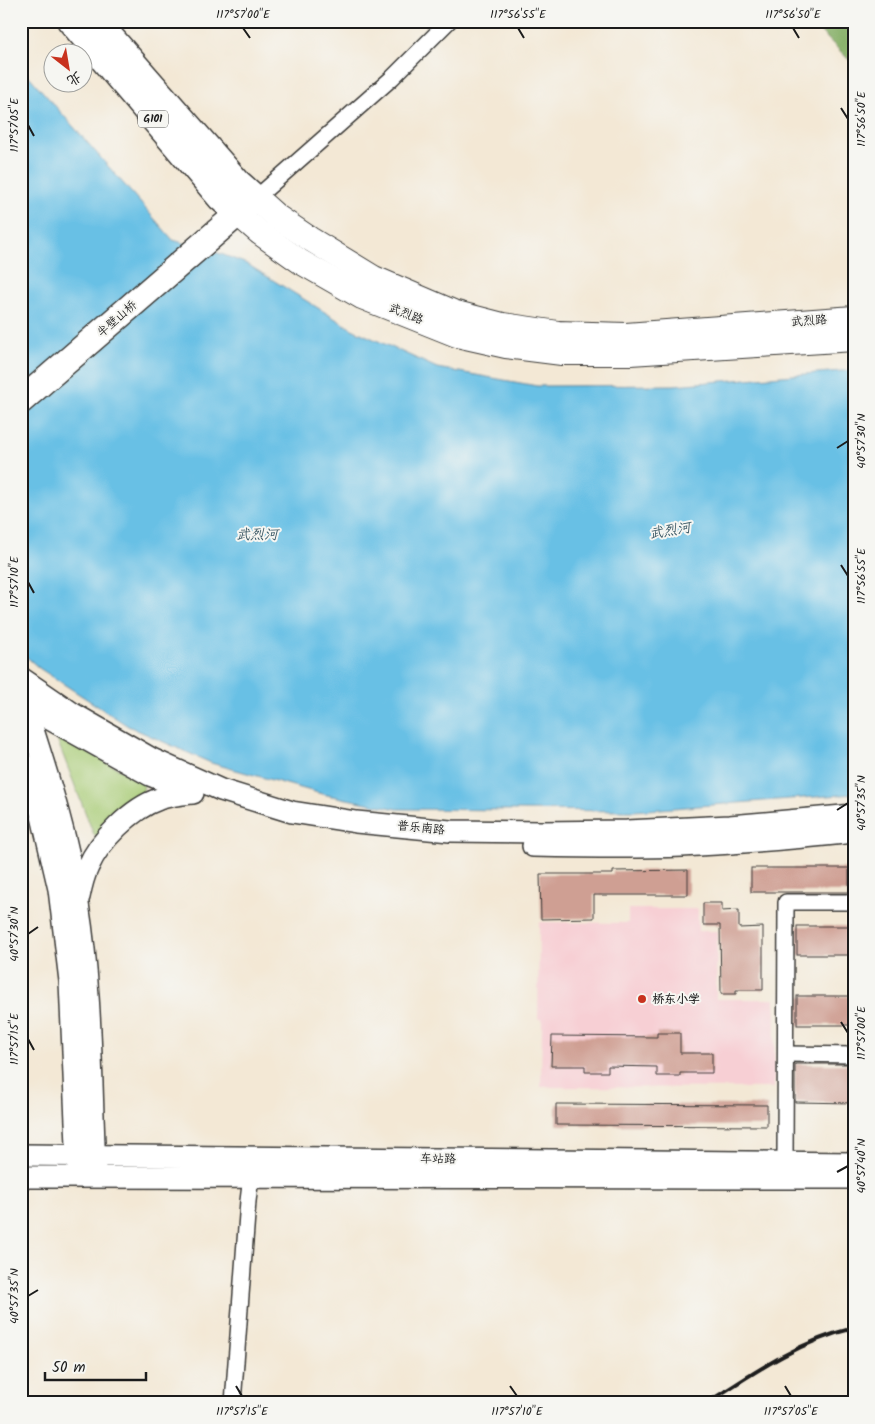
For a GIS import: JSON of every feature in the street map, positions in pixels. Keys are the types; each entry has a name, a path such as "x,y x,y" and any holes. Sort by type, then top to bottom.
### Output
{"highway":[{"name":"武烈路","path":"70,21 220,198 247,206"},
{"name":"武烈路","path":"97,21 238,182 247,206"},
{"name":"半壁山桥","path":"21,401 247,206"}],"main road":[{"name":"武烈路","path":"247,206 276,216 374,278 453,312 503,325 558,333 626,335 854,318"},
{"name":"武烈路","path":"247,206 260,233 301,262 362,297 457,335 506,346 562,353 630,353 854,339"},
{"name":"普乐南路","path":"21,678 72,713 152,759 221,790 292,812 356,822 450,831 532,832 627,831 730,826 854,815"},
{"name":"普乐南路","path":"23,704 150,775 224,805 289,826 392,840 505,846 585,847 662,846 793,838 854,832"},
{"path":"23,704 63,830 78,902 86,963 87,1177"},
{"path":"21,761 30,777 42,816 59,889 70,981 86,1155"},
{"path":"78,902 82,881 88,865 98,849 127,817 146,804 160,798 193,792"},
{"name":"车站路","path":"21,1155 854,1163"},
{"name":"车站路","path":"21,1177 854,1178"}],"street":[{"path":"247,206 392,78 444,23"},
{"path":"786,1162 786,902 854,902"},
{"path":"786,1054 854,1054"},
{"path":"233,1403 251,1177"}],"shaded area":[{"name":"桥东小学","path":"628,909 698,909 698,931 717,931 716,999 775,999 774,1088 541,1087 542,1019 538,1019 539,922 628,923"}],"green space":[{"path":"810,21 854,21 854,65"},
{"path":"58,735 144,783 143,792 124,803 99,835 94,835 58,742"}],"water":[{"name":"武烈河","path":"21,67 173,240 247,264 352,329 437,368 537,386 674,385 854,370 854,794 634,811 397,809 322,794 211,763 128,726 39,668 21,652"}],"building":[{"path":"751,868 849,868 849,892 751,892"},
{"path":"688,870 688,895 594,895 594,918 541,919 540,874 613,874 613,871"},
{"path":"703,903 722,903 722,911 739,910 739,928 763,927 763,990 736,990 736,994 721,994 720,925 703,925"},
{"path":"797,926 854,926 854,955 797,955"},
{"path":"797,996 854,996 854,1025 797,1025"},
{"path":"657,1033 680,1033 680,1053 712,1053 712,1073 680,1073 680,1076 657,1076 657,1067 608,1066 608,1072 585,1072 585,1066 551,1066 552,1036 657,1037"},
{"path":"795,1064 854,1064 854,1103 795,1102"},
{"path":"556,1104 767,1105 767,1126 556,1125"}],"railway":[{"path":"707,1403 777,1359 814,1341 854,1328"}],"place":[{"name":"桥东小学","path":"642,999"}]}
